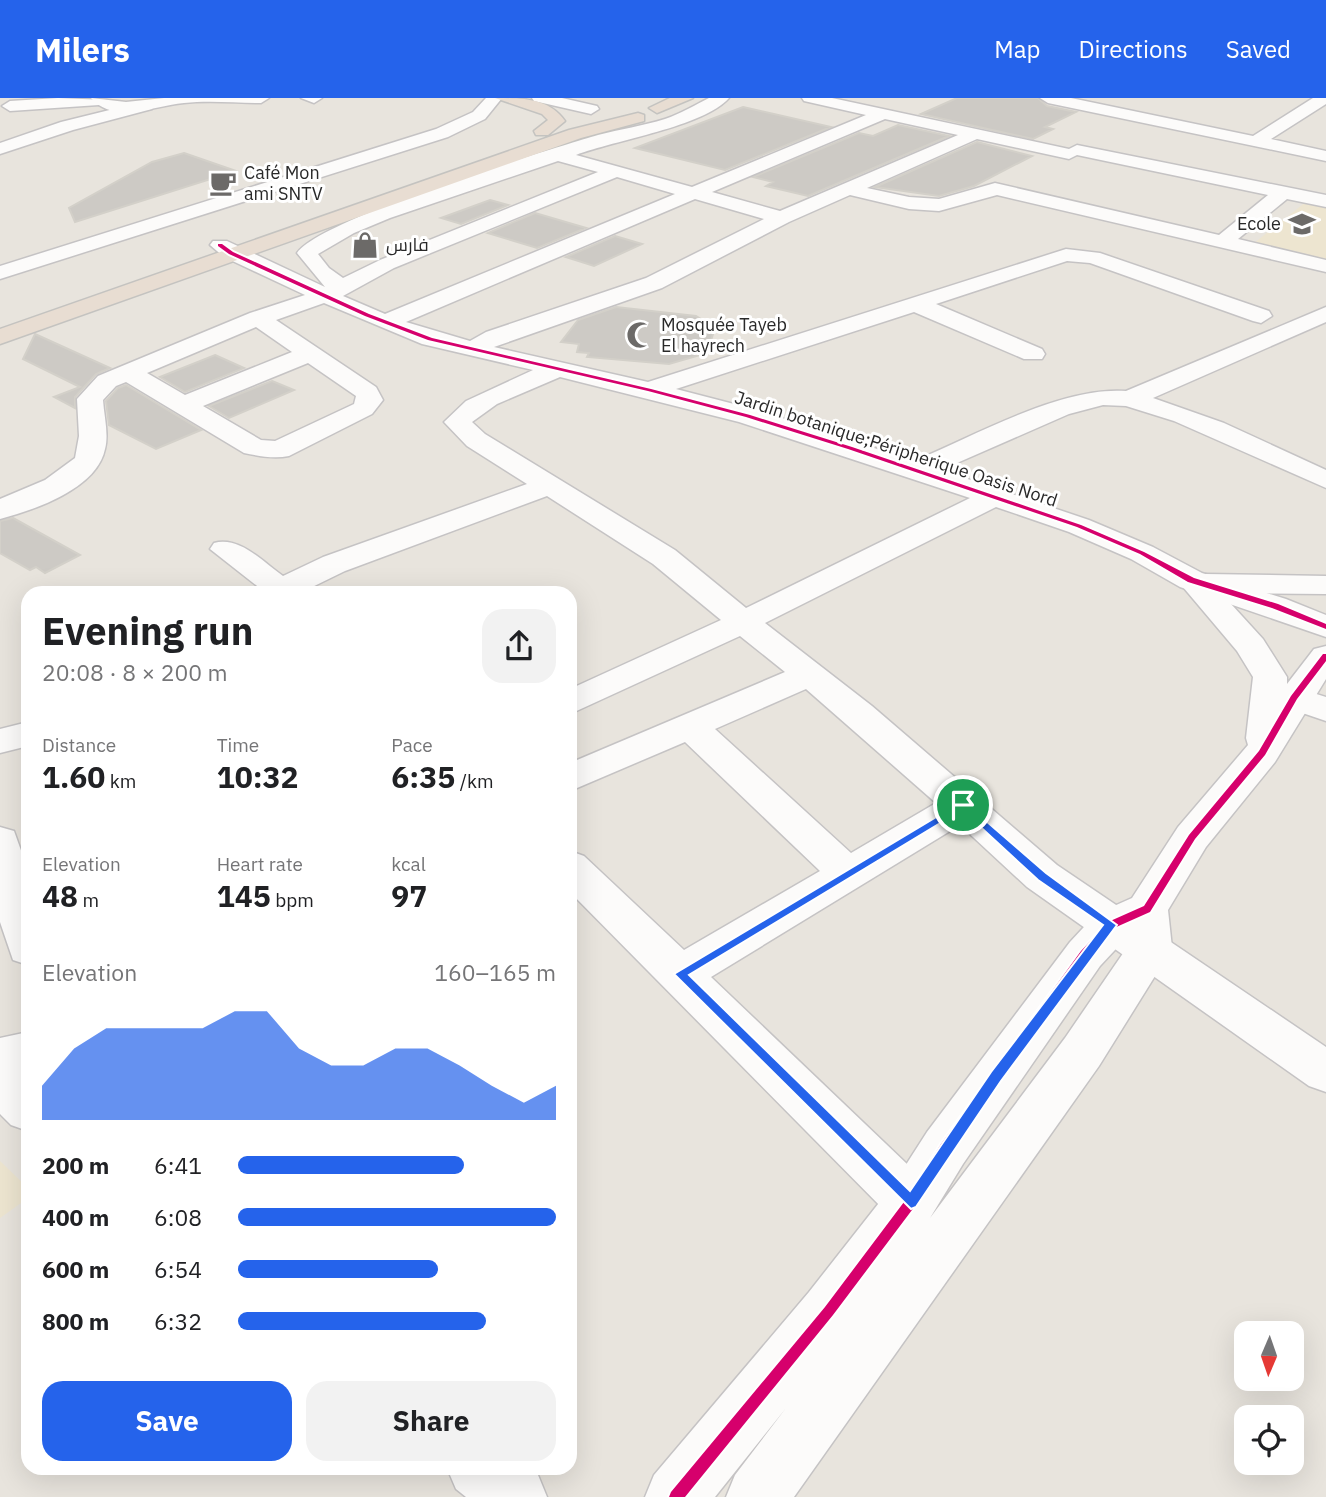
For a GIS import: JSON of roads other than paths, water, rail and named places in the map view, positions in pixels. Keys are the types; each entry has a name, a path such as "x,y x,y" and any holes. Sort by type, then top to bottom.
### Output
{"highway":[{"path":"503,98 542,107 555,115 557,121 542,131"},
{"path":"0,337 542,131 595,107 608,118 649,110"},
{"path":"0,324 649,110"}],"street":[{"path":"5,108 46,98"},
{"path":"0,149 67,126 181,98 261,98"},
{"path":"0,272 442,132 473,120 492,104 494,98"},
{"path":"540,98 595,107"},
{"path":"649,110 721,98"},
{"path":"810,98 974,134 1326,201"},
{"path":"1048,98 1326,156"},
{"path":"1255,142 1324,98"},
{"path":"5,108 102,101 146,106"},
{"path":"67,126 102,101"},
{"path":"1038,169 1139,118 1163,102"},
{"path":"335,291 313,265 307,253 318,241 371,219 603,139 673,122 690,104"},
{"path":"386,323 880,115"},
{"path":"471,350 494,337 654,283 782,218 852,190 974,134"},
{"path":"558,155 782,218"},
{"path":"0,510 72,477 84,468 92,448 90,399 97,388 127,372 257,318 335,291 387,264 614,172"},
{"path":"852,190 935,208 955,204 1017,179"},
{"path":"995,189 1326,266"},
{"path":"1222,243 1283,192"},
{"path":"226,249 335,291"},
{"path":"649,390 1066,255 1093,257 1261,316"},
{"name":"Jardin botanique;Péripherique Oasis Nord","path":"335,291 386,323 471,350 649,390 748,416 995,497 1079,526 1142,553 1199,583 1326,627"},
{"path":"913,303 1033,354"},
{"path":"1129,399 1326,314"},
{"path":"127,372 254,447 279,450 363,409 370,400 367,393 257,318"},
{"path":"1288,331 1313,341"},
{"path":"183,405 310,353"},
{"path":"554,370 463,415 457,422 476,440 664,557 809,675 963,805 1042,876 1136,927 1326,1072"},
{"path":"915,470 1064,407 1101,397 1129,399 1207,427 1326,480"},
{"path":"292,586 334,564 550,486"},
{"path":"577,700 743,622 995,497"},
{"path":"225,549 275,586"},
{"path":"1199,583 1326,584"},
{"path":"757,1497 1082,1052 1136,927 1192,837 1262,752 1310,704 1326,654 1199,583"},
{"path":"1199,583 1251,646 1270,677 1270,698 1262,752"},
{"path":"577,775 809,675"},
{"path":"690,726 848,874"},
{"path":"0,741 21,736"},
{"path":"680,974 963,805"},
{"path":"0,841 21,921"},
{"path":"577,873 911,1202"},
{"path":"676,1497 829,1311 911,1202 989,1087 1085,954 1136,927"},
{"path":"0,1058 21,1053"},
{"path":"0,1083 21,1103"},
{"path":"486,1475 516,1497"}],"place":[{"name":"Café Mon ami SNTV","path":"223,183"},
{"name":"Ecole","path":"1302,224"},
{"name":"فارس","path":"365,245"},
{"name":"Mosquée Tayeb El hayrech","path":"640,335"}]}
